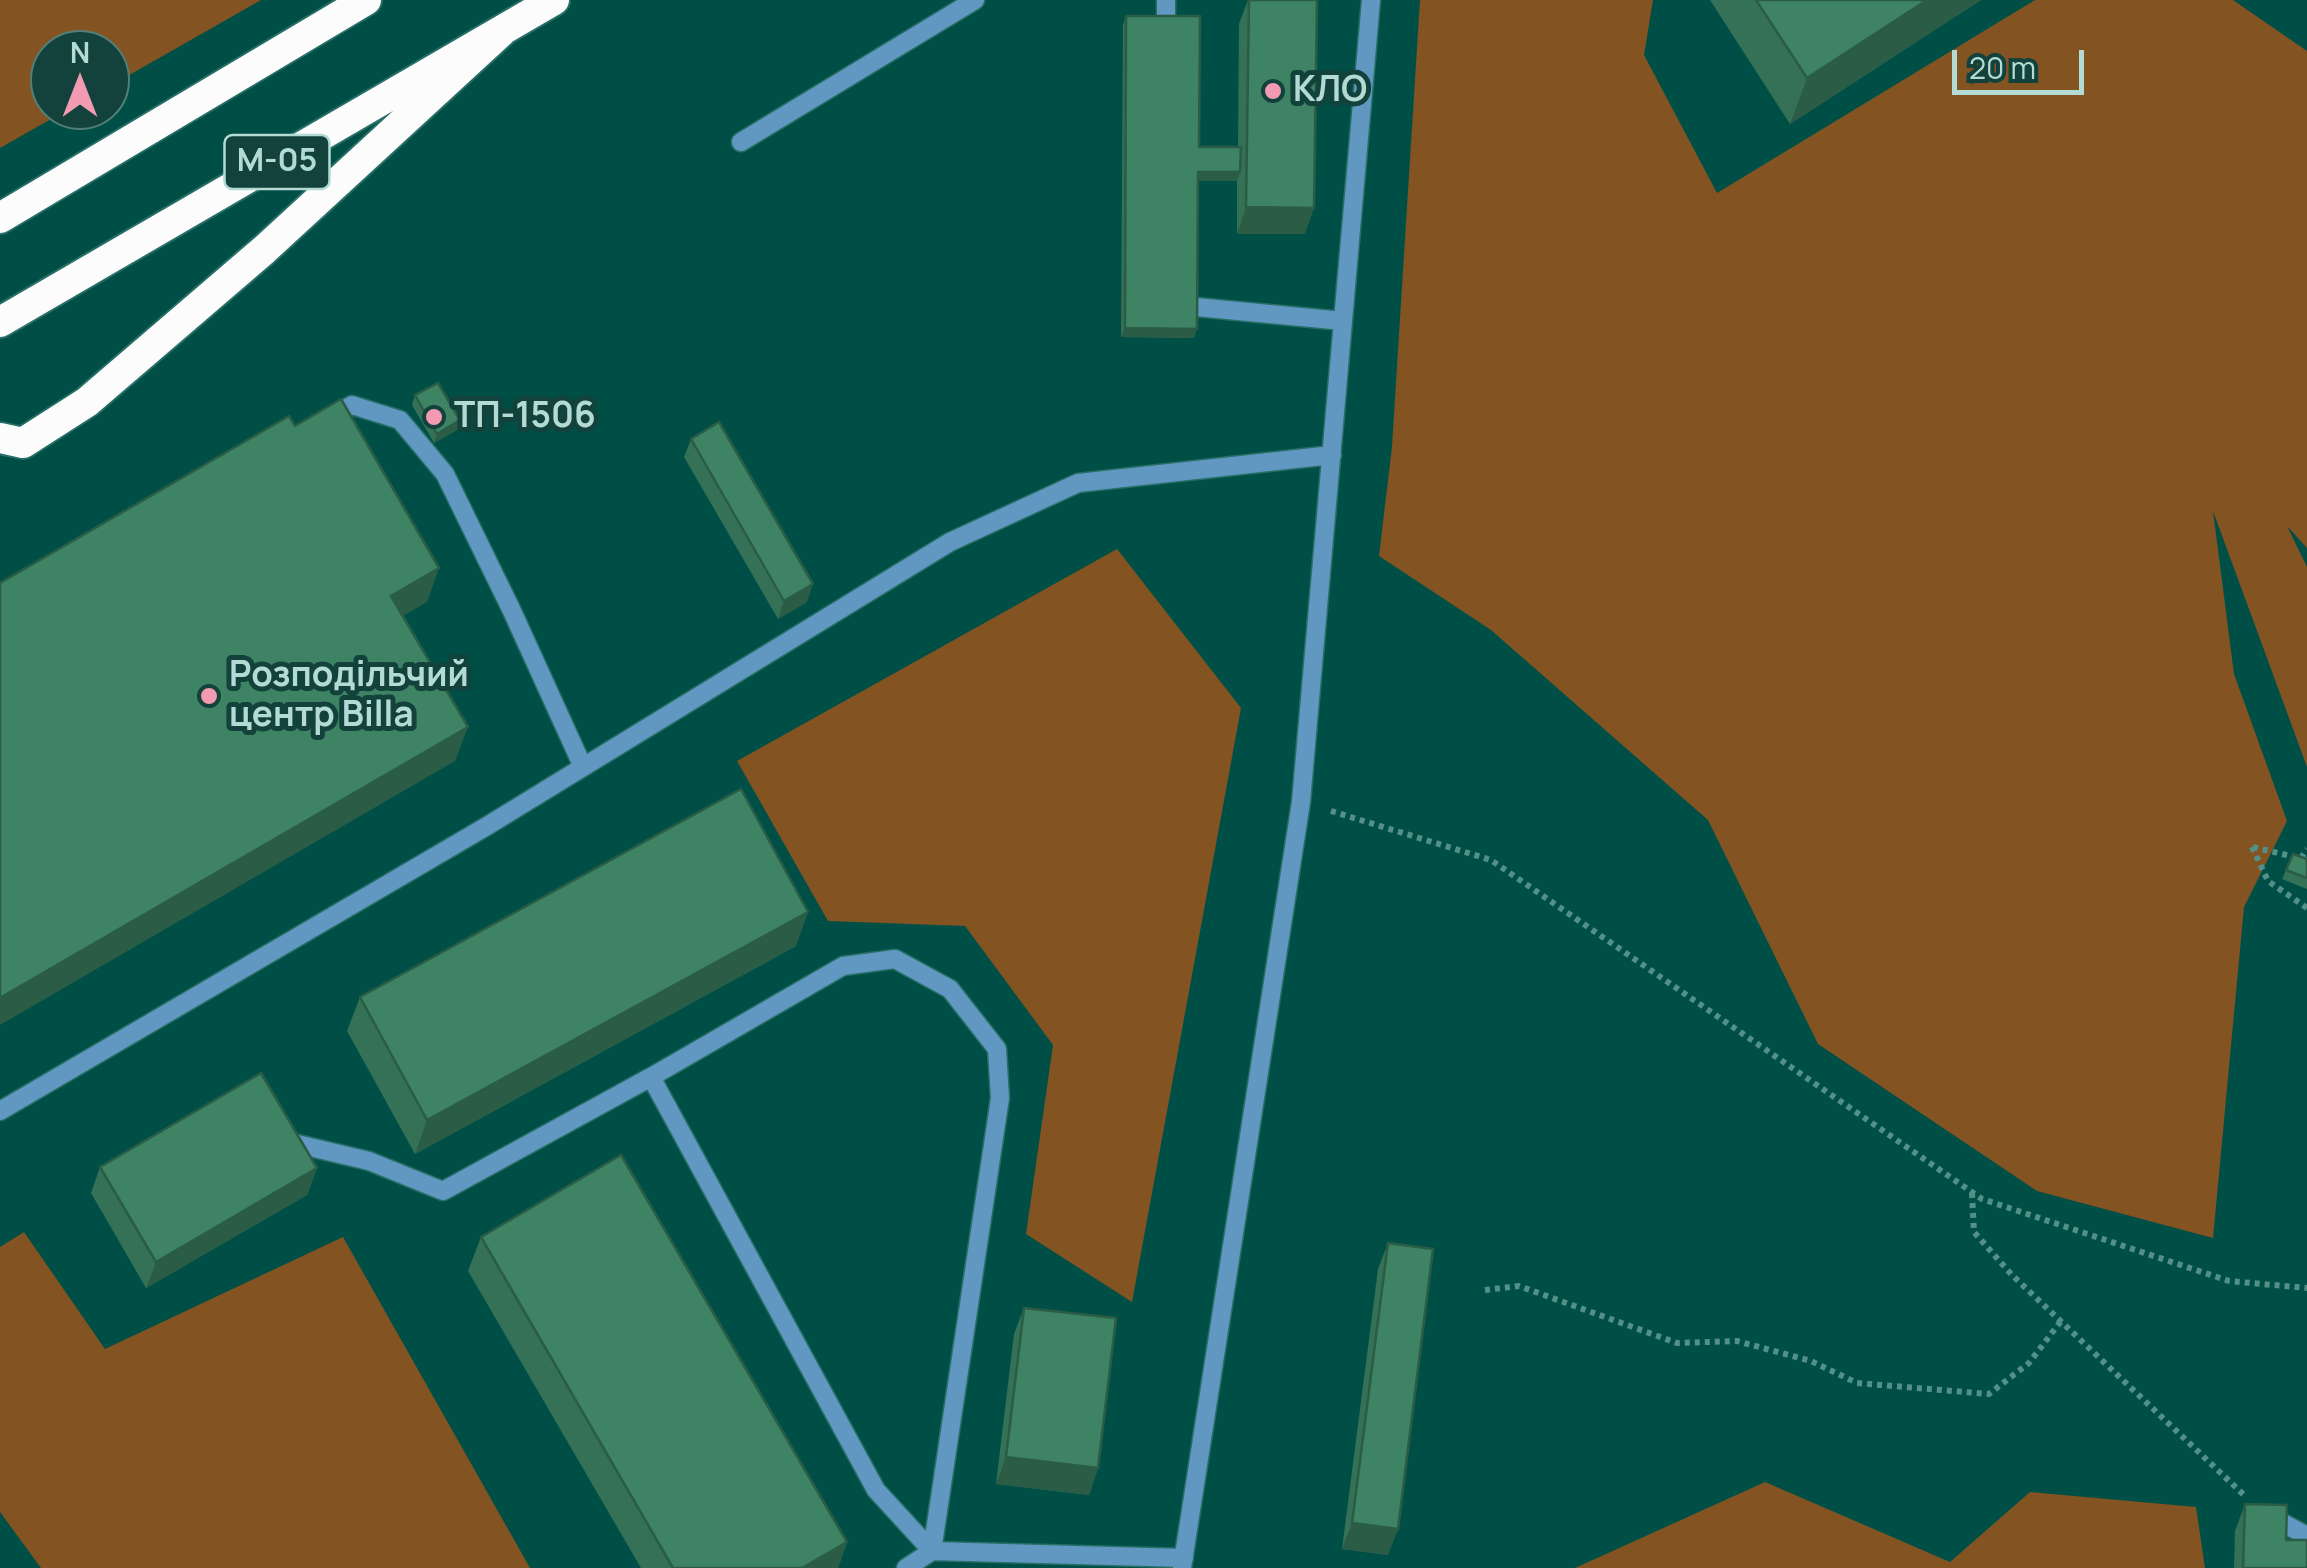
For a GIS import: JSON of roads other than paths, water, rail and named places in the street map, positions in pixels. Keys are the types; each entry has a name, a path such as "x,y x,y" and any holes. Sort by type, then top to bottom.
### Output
{"highway":[{"name":"М-05","path":"0,218 366,0"},
{"name":"М-05","path":"0,322 554,0"},
{"path":"0,438 24,443 87,402 264,250 501,32"}],"lane":[{"path":"741,142 975,0"},
{"path":"1165,57 1166,0"},
{"path":"906,1568 932,1552 1183,1563 1301,802 1370,0"},
{"path":"1161,284 1160,304 1343,321"},
{"path":"300,434 352,405 400,420 444,474 512,611 582,767"},
{"path":"0,1111 582,767 950,542 1078,484 1332,456"},
{"path":"293,1143 369,1161 443,1191 843,966 895,959 950,989 997,1050 1000,1098 932,1552"},
{"path":"650,1078 876,1490 932,1552"},
{"path":"2260,1511 2307,1536"}],"place":[{"name":"КЛО","path":"1273,91"},
{"name":"ТП-1506","path":"434,417"},
{"name":"Розподільчий центр Billa","path":"209,696"}]}
